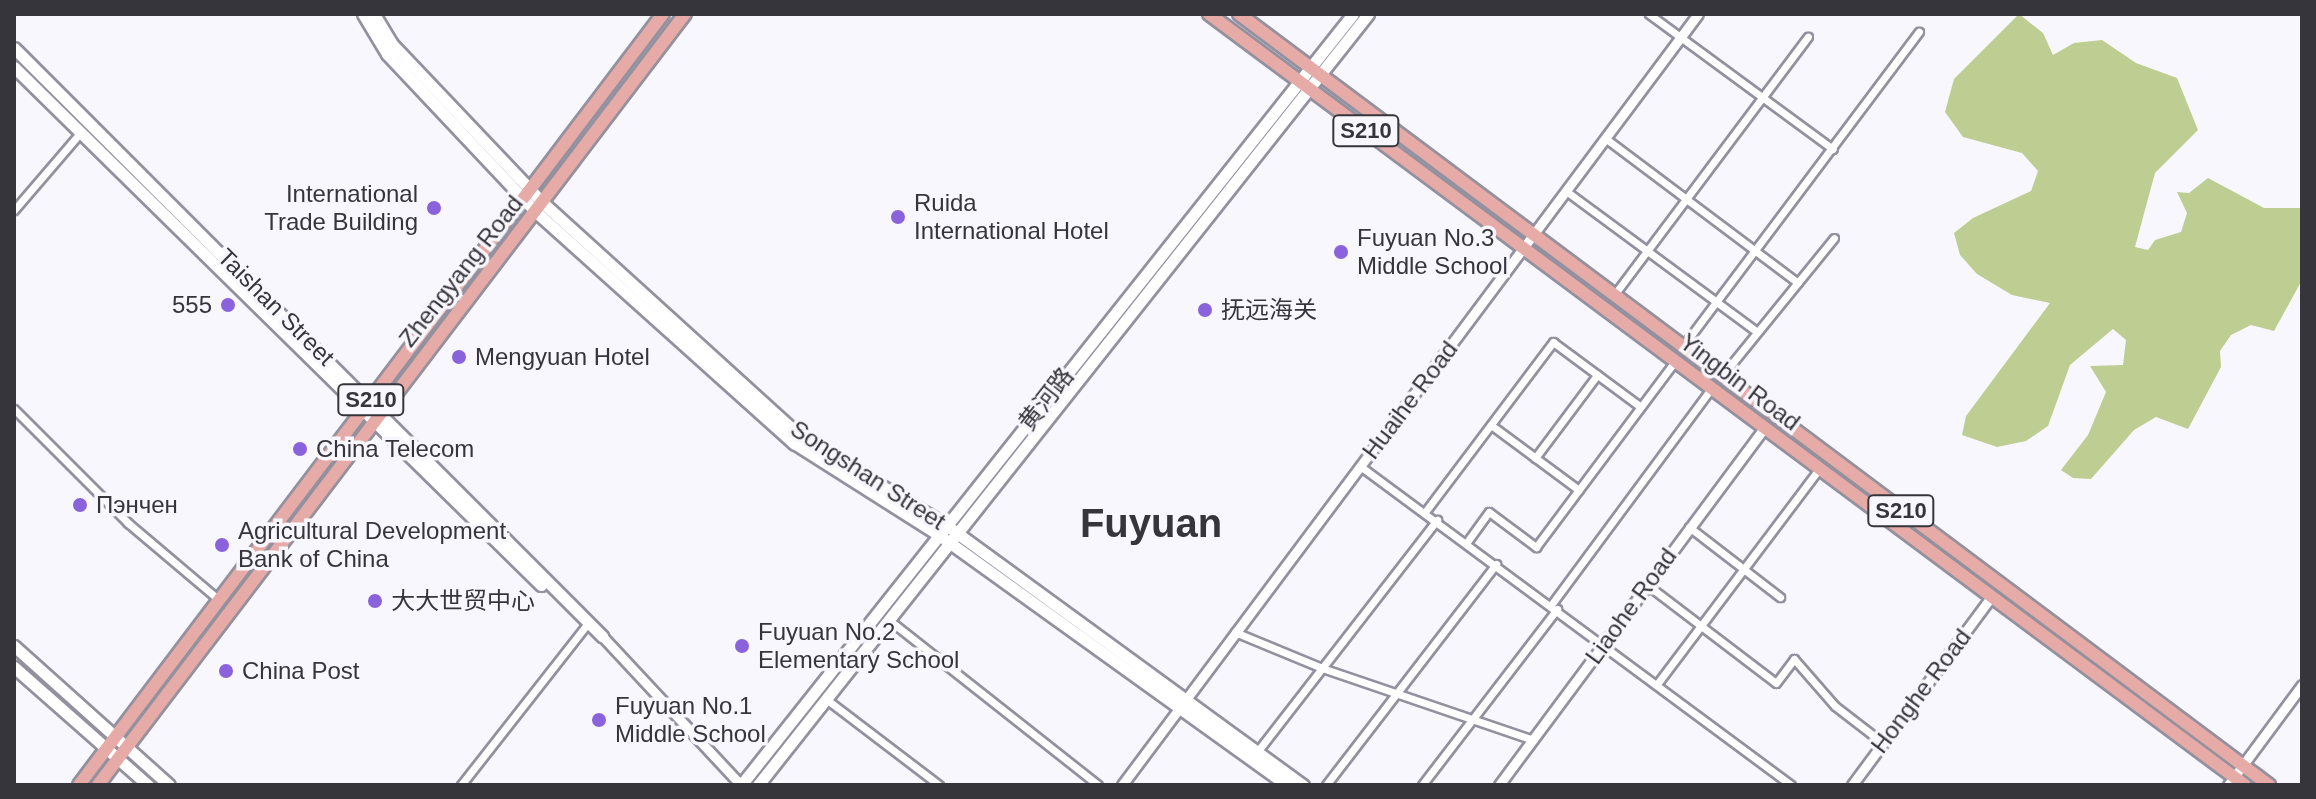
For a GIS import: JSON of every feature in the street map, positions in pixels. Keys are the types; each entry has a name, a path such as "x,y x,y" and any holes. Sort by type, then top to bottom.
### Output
{"main road":[{"name":"Songshan Street","path":"363,14 387,54 538,206 794,443 943,530 1183,704 1287,785"},
{"name":"Songshan Street","path":"374,14 402,55 526,194"},
{"name":"Zhengyang Road","path":"79,785 663,14"},
{"name":"Zhengyang Road","path":"98,785 685,14"},
{"name":"Yingbin Road","path":"1209,14 1304,85 1528,242 1612,296 2269,785"},
{"name":"Yingbin Road","path":"1239,14 1711,389 1991,597 2231,781 2245,785"},
{"name":"黄河路","path":"758,785 954,538 1304,85 1353,14"},
{"name":"黄河路","path":"1314,72 1368,14"},
{"name":"Taishan Street","path":"14,48 366,406"},
{"name":"Taishan Street","path":"14,67 602,636"},
{"name":"黄河路","path":"741,785 943,530 1304,85"},
{"name":"Taishan Street","path":"377,416 585,627 602,636"},
{"path":"14,646 169,785"},
{"path":"14,667 148,785"},
{"name":"Songshan Street","path":"1183,704 1303,785"}],"street":[{"path":"1649,14 1833,149"},
{"name":"Huaihe Road","path":"1122,785 1698,14"},
{"path":"1681,348 1919,32"},
{"path":"1612,296 1808,37"},
{"path":"14,210 80,133"},
{"path":"1605,138 1798,283"},
{"path":"1566,191 1757,332"},
{"path":"1721,377 1834,238"},
{"path":"1425,512 1553,342 1641,407"},
{"path":"1467,542 1489,512 1536,547 1675,361"},
{"path":"1535,458 1597,375"},
{"path":"1422,785 1711,389"},
{"path":"14,409 128,523 221,601"},
{"path":"1491,425 1579,490"},
{"name":"Liaohe Road","path":"1499,785 1764,428"},
{"path":"1360,466 1467,542 1791,785"},
{"path":"1657,684 1819,469"},
{"path":"1257,752 1437,520"},
{"path":"1689,527 1780,597"},
{"path":"1326,785 1496,564"},
{"path":"1646,584 1776,683 1794,659 1835,706 1883,743"},
{"name":"Honghe Road","path":"1852,785 1991,597"},
{"path":"889,620 1098,785"},
{"path":"461,785 585,627"},
{"path":"1235,632 1322,668 1533,740"},
{"name":"Taishan Street","path":"602,636 741,785"},
{"path":"2231,781 2302,685"},
{"path":"826,699 939,785"}],"green space":[{"path":"2019,14 2043,33 2053,55 2074,43 2102,40 2136,63 2177,78 2198,130 2155,173 2135,247 2148,250 2155,240 2181,232 2187,213 2177,192 2189,193 2208,178 2264,208 2302,208 2302,280 2274,331 2251,325 2231,335 2220,351 2221,367 2188,429 2156,417 2134,430 2091,479 2073,478 2061,470 2088,435 2106,392 2090,366 2123,365 2126,340 2113,329 2070,365 2048,426 2026,441 1997,447 1962,435 1966,416 2050,303 2012,295 1977,274 1960,255 1954,233 1973,218 2031,191 2038,171 2022,153 1963,137 1945,112 1954,79"}],"place":[{"name":"International Trade Building","path":"434,208"},
{"name":"Ruida International Hotel","path":"898,217"},
{"name":"Fuyuan No.3 Middle School","path":"1341,252"},
{"name":"555","path":"228,305"},
{"name":"抚远海关","path":"1205,310"},
{"name":"Mengyuan Hotel","path":"459,357"},
{"name":"China Telecom","path":"300,449"},
{"name":"Пэнчен","path":"80,505"},
{"name":"Agricultural Development Bank of China","path":"222,545"},
{"name":"大大世贸中心","path":"375,601"},
{"name":"Fuyuan No.2 Elementary School","path":"742,646"},
{"name":"China Post","path":"226,671"},
{"name":"Fuyuan No.1 Middle School","path":"599,720"}],"district":[{"name":"Fuyuan","path":"1151,523"}]}
